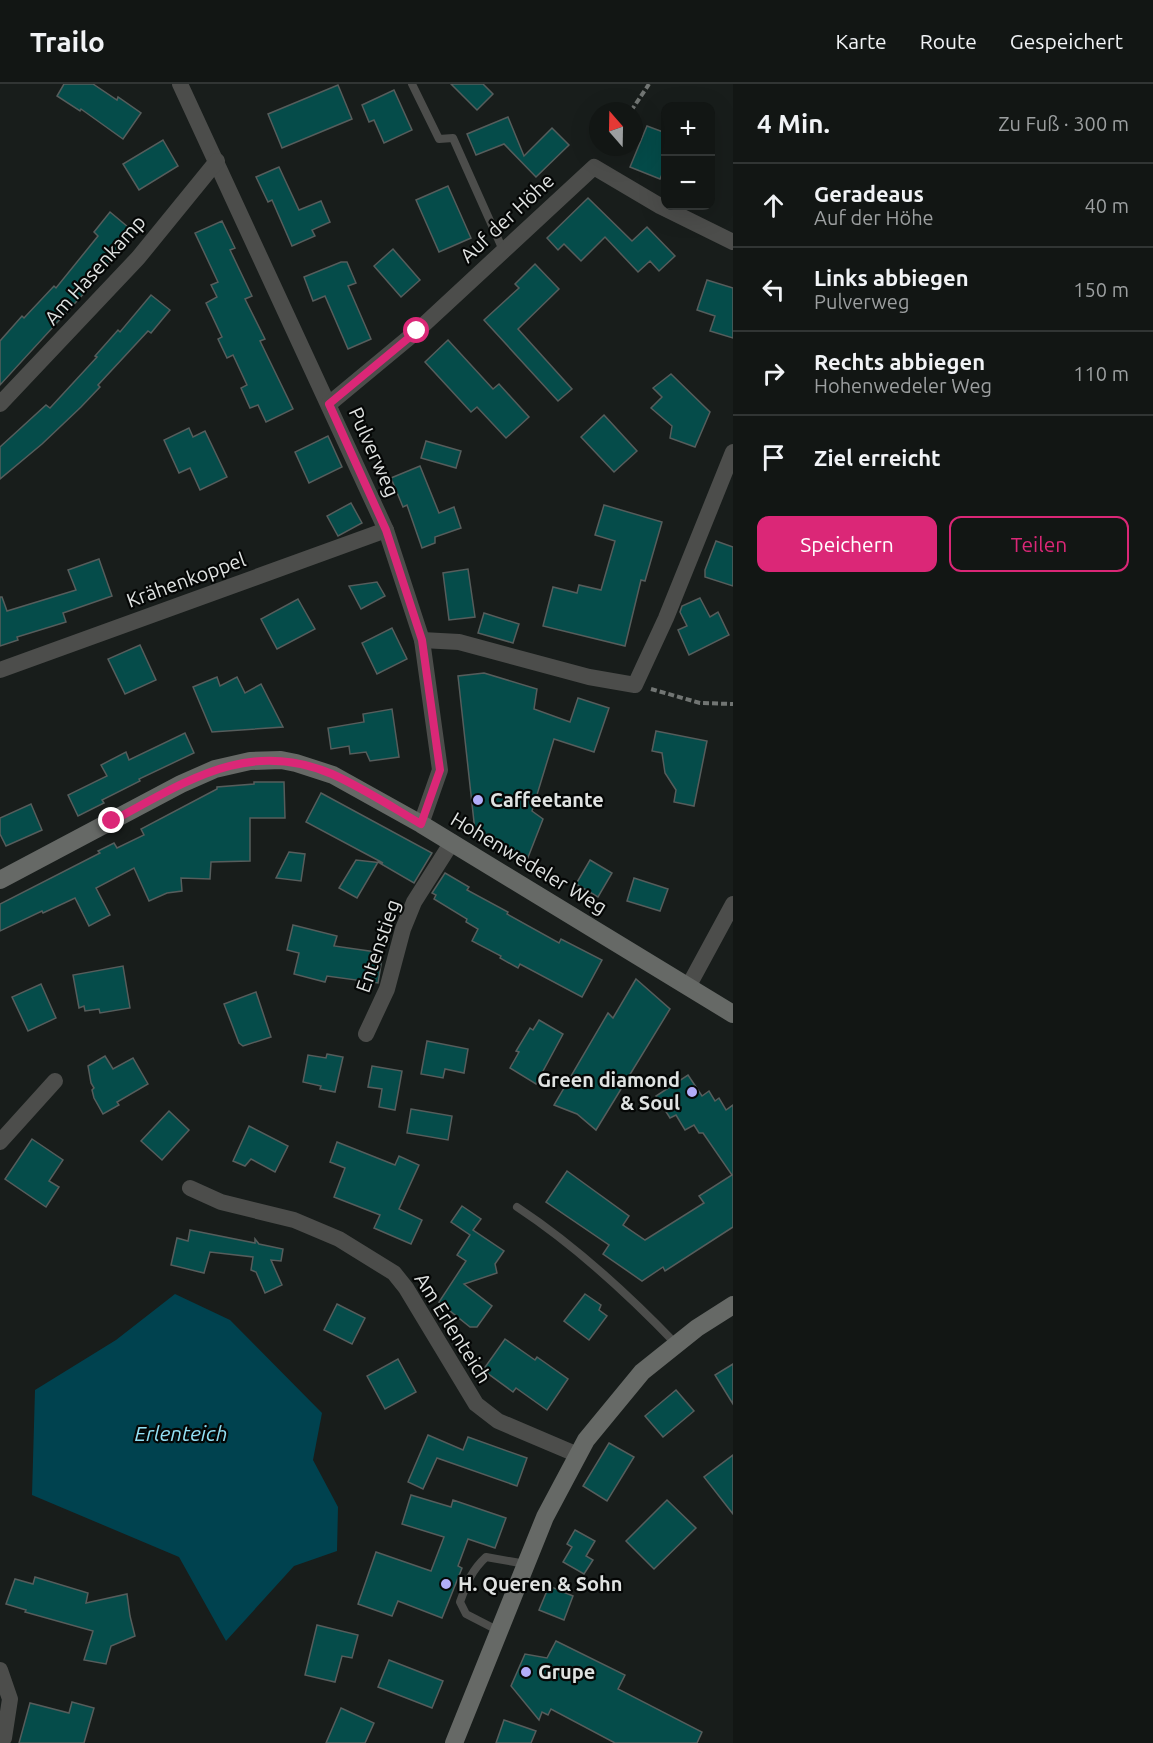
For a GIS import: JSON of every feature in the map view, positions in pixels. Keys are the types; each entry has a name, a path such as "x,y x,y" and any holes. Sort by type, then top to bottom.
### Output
{"street":[{"name":"Pulverweg","path":"180,84 386,530 422,640 440,770 421,824"},
{"name":"Am Hasenkamp","path":"0,404 138,258 217,161"},
{"name":"Auf der Höhe","path":"329,404 417,331 594,167 660,206 733,243"},
{"path":"422,640 459,642 589,677 636,685 666,618 733,452"},
{"name":"Krähenkoppel","path":"0,670 386,530"},
{"name":"Hohenwedeler Weg","path":"0,880 181,784 215,769 250,761 281,760 316,768 350,783 733,1014"},
{"name":"Entenstieg","path":"366,1034 387,988 403,929 414,902 452,843"},
{"path":"688,987 733,904"},
{"path":"0,1142 55,1081"},
{"name":"Am Erlenteich","path":"190,1188 221,1202 294,1220 339,1239 394,1273 406,1288 476,1404 498,1421 578,1455"},
{"path":"454,1743 545,1517 586,1440 642,1372 697,1328 733,1305"},
{"path":"0,1670 10,1699 4,1738 1,1743"}],"lane":[{"path":"412,84 439,139 453,138 503,250"},
{"path":"517,1207 541,1223 614,1283 676,1344"},
{"path":"499,1631 466,1614 460,1602 466,1586 475,1568 486,1557 526,1564"}],"path":[{"path":"637,102 649,84"},
{"path":"636,685 700,703 733,704"}],"water":[{"name":"Erlenteich","path":"175,1294 230,1320 322,1413 313,1460 338,1507 337,1551 294,1566 226,1641 179,1557 32,1495 35,1390 116,1340"}],"building":[{"path":"64,84 93,84 117,100 118,97 141,113 123,139 81,109 80,111 57,96"},
{"path":"451,84 483,84 493,94 477,110"},
{"path":"338,85 352,119 282,148 268,114"},
{"path":"394,90 412,130 384,143 374,120 369,122 362,105"},
{"path":"508,117 524,156 552,128 569,145 536,177 504,144 476,155 467,134"},
{"path":"647,126 661,131 660,179 630,167 635,156 643,156 643,136"},
{"path":"163,140 178,166 139,190 123,164"},
{"path":"279,167 299,210 321,201 330,222 312,230 315,236 292,246 272,200 268,202 256,177"},
{"path":"448,186 471,238 439,252 416,200"},
{"path":"588,198 632,241 647,227 675,256 659,271 650,261 638,272 605,237 581,261 564,244 558,250 547,238"},
{"path":"110,212 134,232 87,290 0,385 0,341 22,316 24,318 54,286 56,288 98,236 94,232"},
{"path":"222,221 235,248 230,250 252,296 245,299 265,339 260,341 293,409 266,422 258,405 250,408 241,388 247,385 233,355 227,358 218,339 222,337 206,303 217,297 211,285 218,282 195,233"},
{"path":"393,249 420,280 401,297 374,266"},
{"path":"341,262 347,262 356,283 348,286 371,339 348,349 325,296 313,301 304,277"},
{"path":"535,264 559,289 518,329 572,389 558,401 484,320 519,288 515,284"},
{"path":"707,280 733,288 733,338 710,331 715,316 697,310"},
{"path":"151,295 170,310 151,333 148,331 98,385 100,387 81,407 0,479 0,447 46,405 50,408"},
{"path":"448,340 493,389 499,384 529,417 506,438 477,407 471,412 425,362"},
{"path":"671,374 710,412 695,447 670,438 672,426 651,408 662,397 653,388"},
{"path":"604,415 637,451 614,472 581,437"},
{"path":"189,428 193,437 205,431 227,477 200,490 190,468 179,473 164,440"},
{"path":"328,436 342,467 309,483 295,452"},
{"path":"426,441 461,451 456,468 421,458"},
{"path":"420,466 439,513 454,507 461,528 435,537 435,543 422,548 407,505 403,507 391,478"},
{"path":"351,503 362,523 338,536 327,516"},
{"path":"604,505 662,522 645,581 641,580 625,646 543,626 553,587 577,593 579,585 601,590 615,541 595,535"},
{"path":"716,541 733,547 733,586 705,577 705,570"},
{"path":"99,559 112,596 63,613 66,622 17,637 18,640 0,646 0,597 7,611 76,590 68,570"},
{"path":"468,569 475,617 449,620 443,573"},
{"path":"377,582 385,596 361,609 349,586"},
{"path":"700,598 710,617 718,612 729,635 689,655 678,630 687,626 680,612 682,606"},
{"path":"298,599 315,629 277,649 261,619"},
{"path":"484,613 519,624 513,643 478,633"},
{"path":"392,628 407,659 377,674 362,643"},
{"path":"140,645 156,680 125,694 108,659"},
{"path":"484,673 537,689 534,709 570,722 578,698 609,708 594,752 554,739 532,811 543,819 527,860 475,831 458,676"},
{"path":"217,677 220,686 237,677 245,693 261,684 283,727 212,732 193,687"},
{"path":"392,709 399,757 370,761 366,752 350,754 349,746 331,749 328,728 364,722 363,714"},
{"path":"656,731 707,741 694,806 674,802 676,790 665,773 662,753 652,751"},
{"path":"185,733 194,753 139,779 140,781 102,800 104,803 78,816 68,795 107,776 101,765 126,752 129,760"},
{"path":"254,782 284,782 285,818 250,818 250,861 211,862 210,879 181,878 182,891 167,893 149,901 134,868 96,888 110,915 89,926 75,898 0,931 0,904 100,853 98,851 114,843 117,848 144,835 141,829 217,787 254,784"},
{"path":"321,793 432,853 414,883 379,863 383,863 306,822"},
{"path":"31,804 42,830 6,846 0,834 0,818"},
{"path":"289,852 305,854 301,881 276,878"},
{"path":"356,860 378,862 357,898 339,888"},
{"path":"590,860 612,873 598,897 576,884"},
{"path":"445,873 469,887 467,890 559,943 561,939 602,960 582,997 520,964 518,968 472,941 478,929 466,922 467,919 434,899 436,895 432,893"},
{"path":"634,878 668,889 660,911 627,901"},
{"path":"293,925 337,936 334,946 383,953 378,983 327,976 325,982 294,974 299,953 287,950"},
{"path":"123,966 130,1008 100,1013 99,1009 85,1011 84,1006 79,1008 73,975"},
{"path":"636,979 670,1009 596,1130 577,1114 554,1105 608,1013 613,1018"},
{"path":"41,984 56,1018 28,1031 12,997"},
{"path":"256,992 271,1037 243,1046 239,1043 224,1004"},
{"path":"539,1020 563,1034 536,1084 510,1068 519,1052 516,1051 530,1028 533,1030"},
{"path":"427,1041 468,1049 464,1073 445,1069 443,1078 421,1074"},
{"path":"327,1054 343,1057 335,1092 303,1082 308,1055 326,1058"},
{"path":"105,1056 113,1069 133,1058 148,1084 117,1102 119,1105 103,1114 94,1098 92,1090 94,1088 88,1066"},
{"path":"372,1066 402,1071 395,1110 379,1107 382,1089 368,1087"},
{"path":"688,1075 702,1096 709,1091 715,1101 719,1098 726,1110 733,1105 733,1227 665,1271 663,1267 642,1281 603,1254 609,1245 546,1202 567,1171 629,1216 623,1225 645,1240 704,1203 699,1196 732,1175 703,1133 699,1133 694,1125 685,1130 676,1115 670,1118 656,1096"},
{"path":"411,1109 452,1116 448,1140 407,1133"},
{"path":"169,1111 189,1130 162,1160 141,1141"},
{"path":"249,1126 288,1146 275,1172 251,1159 245,1166 233,1161"},
{"path":"32,1139 63,1160 49,1181 59,1187 46,1207 5,1179"},
{"path":"337,1142 395,1165 399,1156 419,1165 399,1209 422,1220 411,1244 374,1228 380,1215 334,1197 345,1168 330,1162"},
{"path":"462,1206 481,1219 473,1230 504,1251 495,1264 497,1273 464,1284 492,1306 477,1327 470,1327 439,1302 466,1261 457,1255 470,1235 451,1222"},
{"path":"190,1230 255,1243 255,1239 259,1244 283,1249 281,1261 271,1260 282,1285 265,1293 256,1272 251,1270 253,1257 210,1252 204,1273 171,1265 177,1238 188,1241"},
{"path":"585,1294 601,1305 599,1310 607,1316 589,1340 564,1321"},
{"path":"337,1304 365,1318 352,1344 324,1330"},
{"path":"505,1339 535,1360 537,1357 568,1379 547,1410 516,1388 513,1392 483,1370"},
{"path":"398,1359 416,1392 385,1409 367,1376"},
{"path":"733,1364 733,1404 715,1375"},
{"path":"676,1390 694,1411 663,1437 645,1416"},
{"path":"428,1435 463,1450 468,1437 527,1458 517,1486 437,1458 423,1489 408,1482"},
{"path":"609,1443 634,1457 607,1501 583,1486"},
{"path":"733,1455 733,1514 704,1477"},
{"path":"411,1495 451,1507 453,1500 506,1518 495,1548 468,1539 458,1566 462,1568 442,1618 398,1601 392,1616 358,1604 376,1552 431,1571 444,1537 402,1524"},
{"path":"667,1500 696,1528 654,1569 626,1541"},
{"path":"575,1530 595,1541 586,1556 593,1560 584,1574 563,1562 572,1547 567,1544"},
{"path":"35,1577 88,1593 86,1603 127,1594 135,1636 111,1646 106,1664 84,1660 93,1631 25,1612 26,1610 6,1604 15,1579 33,1584"},
{"path":"549,1586 573,1596 564,1620 539,1610"},
{"path":"317,1625 358,1635 352,1658 342,1656 335,1682 305,1675"},
{"path":"556,1641 625,1675 618,1689 702,1732 697,1743 615,1743 551,1709 548,1715 542,1712 539,1720 511,1686 525,1654 547,1658"},
{"path":"389,1660 443,1681 432,1708 378,1687"},
{"path":"72,1702 94,1708 84,1743 19,1743 30,1703 69,1713"},
{"path":"341,1708 374,1723 365,1743 326,1743"},
{"path":"504,1720 536,1731 531,1743 496,1743"}],"place":[{"name":"Caffeetante","path":"478,800"},
{"name":"Green diamond & Soul","path":"692,1092"},
{"name":"H. Queren & Sohn","path":"446,1584"},
{"name":"Grupe","path":"526,1672"}],"route":[{"path":"112,821 181,784 215,769 250,761 281,760 316,768 333,775 421,824 440,770 422,640 386,530 329,404 417,331"}]}
